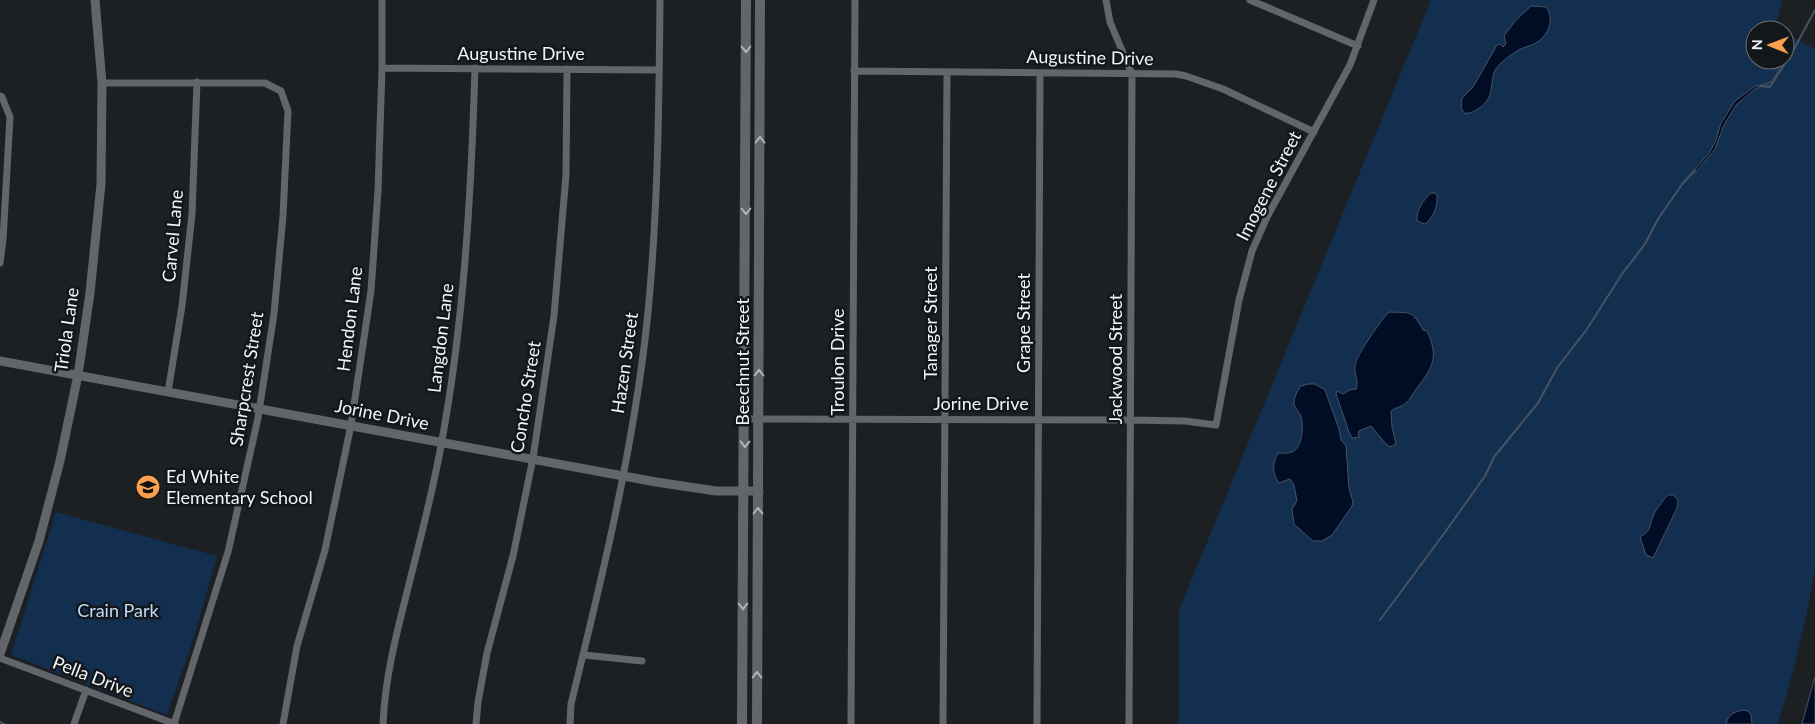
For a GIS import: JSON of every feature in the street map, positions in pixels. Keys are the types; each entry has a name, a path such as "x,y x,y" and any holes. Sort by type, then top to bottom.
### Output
{"main road":[{"name":"Beechnut Street","path":"742,724 746,276 746,0"},
{"name":"Beechnut Street","path":"757,724 760,0"},
{"path":"746,118 760,118"},
{"path":"746,276 760,276"},
{"path":"743,624 758,625"}],"street":[{"name":"Triola Lane","path":"0,654 43,525 60,461 78,375 90,293 101,184 102,83 95,0"},
{"name":"Hendon Lane","path":"283,724 295,655 325,550 351,425 371,292 378,191 382,0"},
{"name":"Hazen Street","path":"570,724 571,704 602,580 624,476 647,322 658,170 660,0"},
{"name":"Troulon Drive","path":"852,724 854,0"},
{"name":"Jackwood Street","path":"1106,0 1110,22 1132,74 1128,724"},
{"path":"1250,0 1358,46"},
{"name":"Imogene Street","path":"1216,425 1239,300 1252,251 1267,217 1350,65 1374,0"},
{"name":"Augustine Drive","path":"382,68 660,70"},
{"name":"Langdon Lane","path":"383,724 384,696 394,641 421,540 441,442 461,313 471,187 475,68"},
{"name":"Concho Street","path":"476,724 487,653 513,556 532,458 554,316 566,175 567,69"},
{"name":"Augustine Drive","path":"854,71 1186,76 1223,89 1314,132"},
{"name":"Tanager Street","path":"943,724 948,72"},
{"name":"Grape Street","path":"1037,724 1040,73"},
{"path":"102,83 197,82"},
{"name":"Sharpcrest Street","path":"175,724 228,552 259,410 274,314 283,216 288,111 281,91 265,83 197,82"},
{"name":"Carvel Lane","path":"168,392 182,306 192,214 197,82"},
{"path":"0,263 10,117 1,97"},
{"name":"Jorine Drive","path":"0,361 692,488 716,491 758,491"},
{"name":"Jorine Drive","path":"745,419 1131,420 1185,421 1216,425"},
{"path":"584,655 642,661"},
{"name":"Pella Drive","path":"0,658 175,724"},
{"path":"74,724 86,690"}],"green space":[{"path":"1431,0 1783,0 1777,20 1745,20 1745,70 1795,70 1795,38 1815,49 1815,567 1799,646 1778,724 1179,724 1179,610"},
{"name":"Crain Park","path":"56,512 217,556 195,634 167,715 11,655"}],"shaded area":[{"path":"1531,6 1546,7 1550,16 1550,25 1546,33 1537,42 1515,52 1499,65 1495,70 1490,93 1484,104 1473,112 1464,113 1461,108 1462,98 1473,87 1497,45 1500,44 1503,47 1506,44 1504,36 1515,21"},
{"path":"1780,70 1772,82 1755,89 1736,105 1724,125 1715,149 1694,174 1693,172 1715,143 1721,123 1735,101 1754,87 1771,82"},
{"path":"1431,193 1437,195 1437,203 1435,211 1425,224 1417,221 1418,213 1423,202"},
{"path":"1389,312 1407,313 1413,316 1423,330 1427,331 1433,348 1433,361 1427,374 1408,401 1391,411 1396,444 1390,447 1371,426 1359,431 1358,435 1360,437 1352,438 1336,394 1337,391 1343,394 1349,390 1356,389 1356,361"},
{"path":"1315,384 1325,390 1341,440 1346,446 1349,488 1353,502 1332,535 1322,541 1313,541 1294,524 1292,509 1297,501 1294,485 1290,479 1279,483 1275,476 1274,468 1278,453 1292,452 1299,445 1302,436 1302,421 1294,401 1301,386"},
{"path":"1668,495 1673,495 1678,500 1677,508 1653,558 1646,555 1640,537 1649,529 1655,512"},
{"path":"1815,677 1815,724 1802,724 1814,680"},
{"path":"1742,710 1748,711 1751,715 1752,724 1726,724 1732,714"}],"waterway":[{"path":"1795,47 1815,10"},
{"path":"1760,86 1770,87 1781,70"},
{"path":"1380,620 1485,476 1494,457 1538,403 1557,368 1587,329 1622,274 1645,244 1658,219 1683,183 1695,170"},
{"path":"0,722 4,724"}],"place":[{"name":"Ed White Elementary School","path":"148,487"}]}
